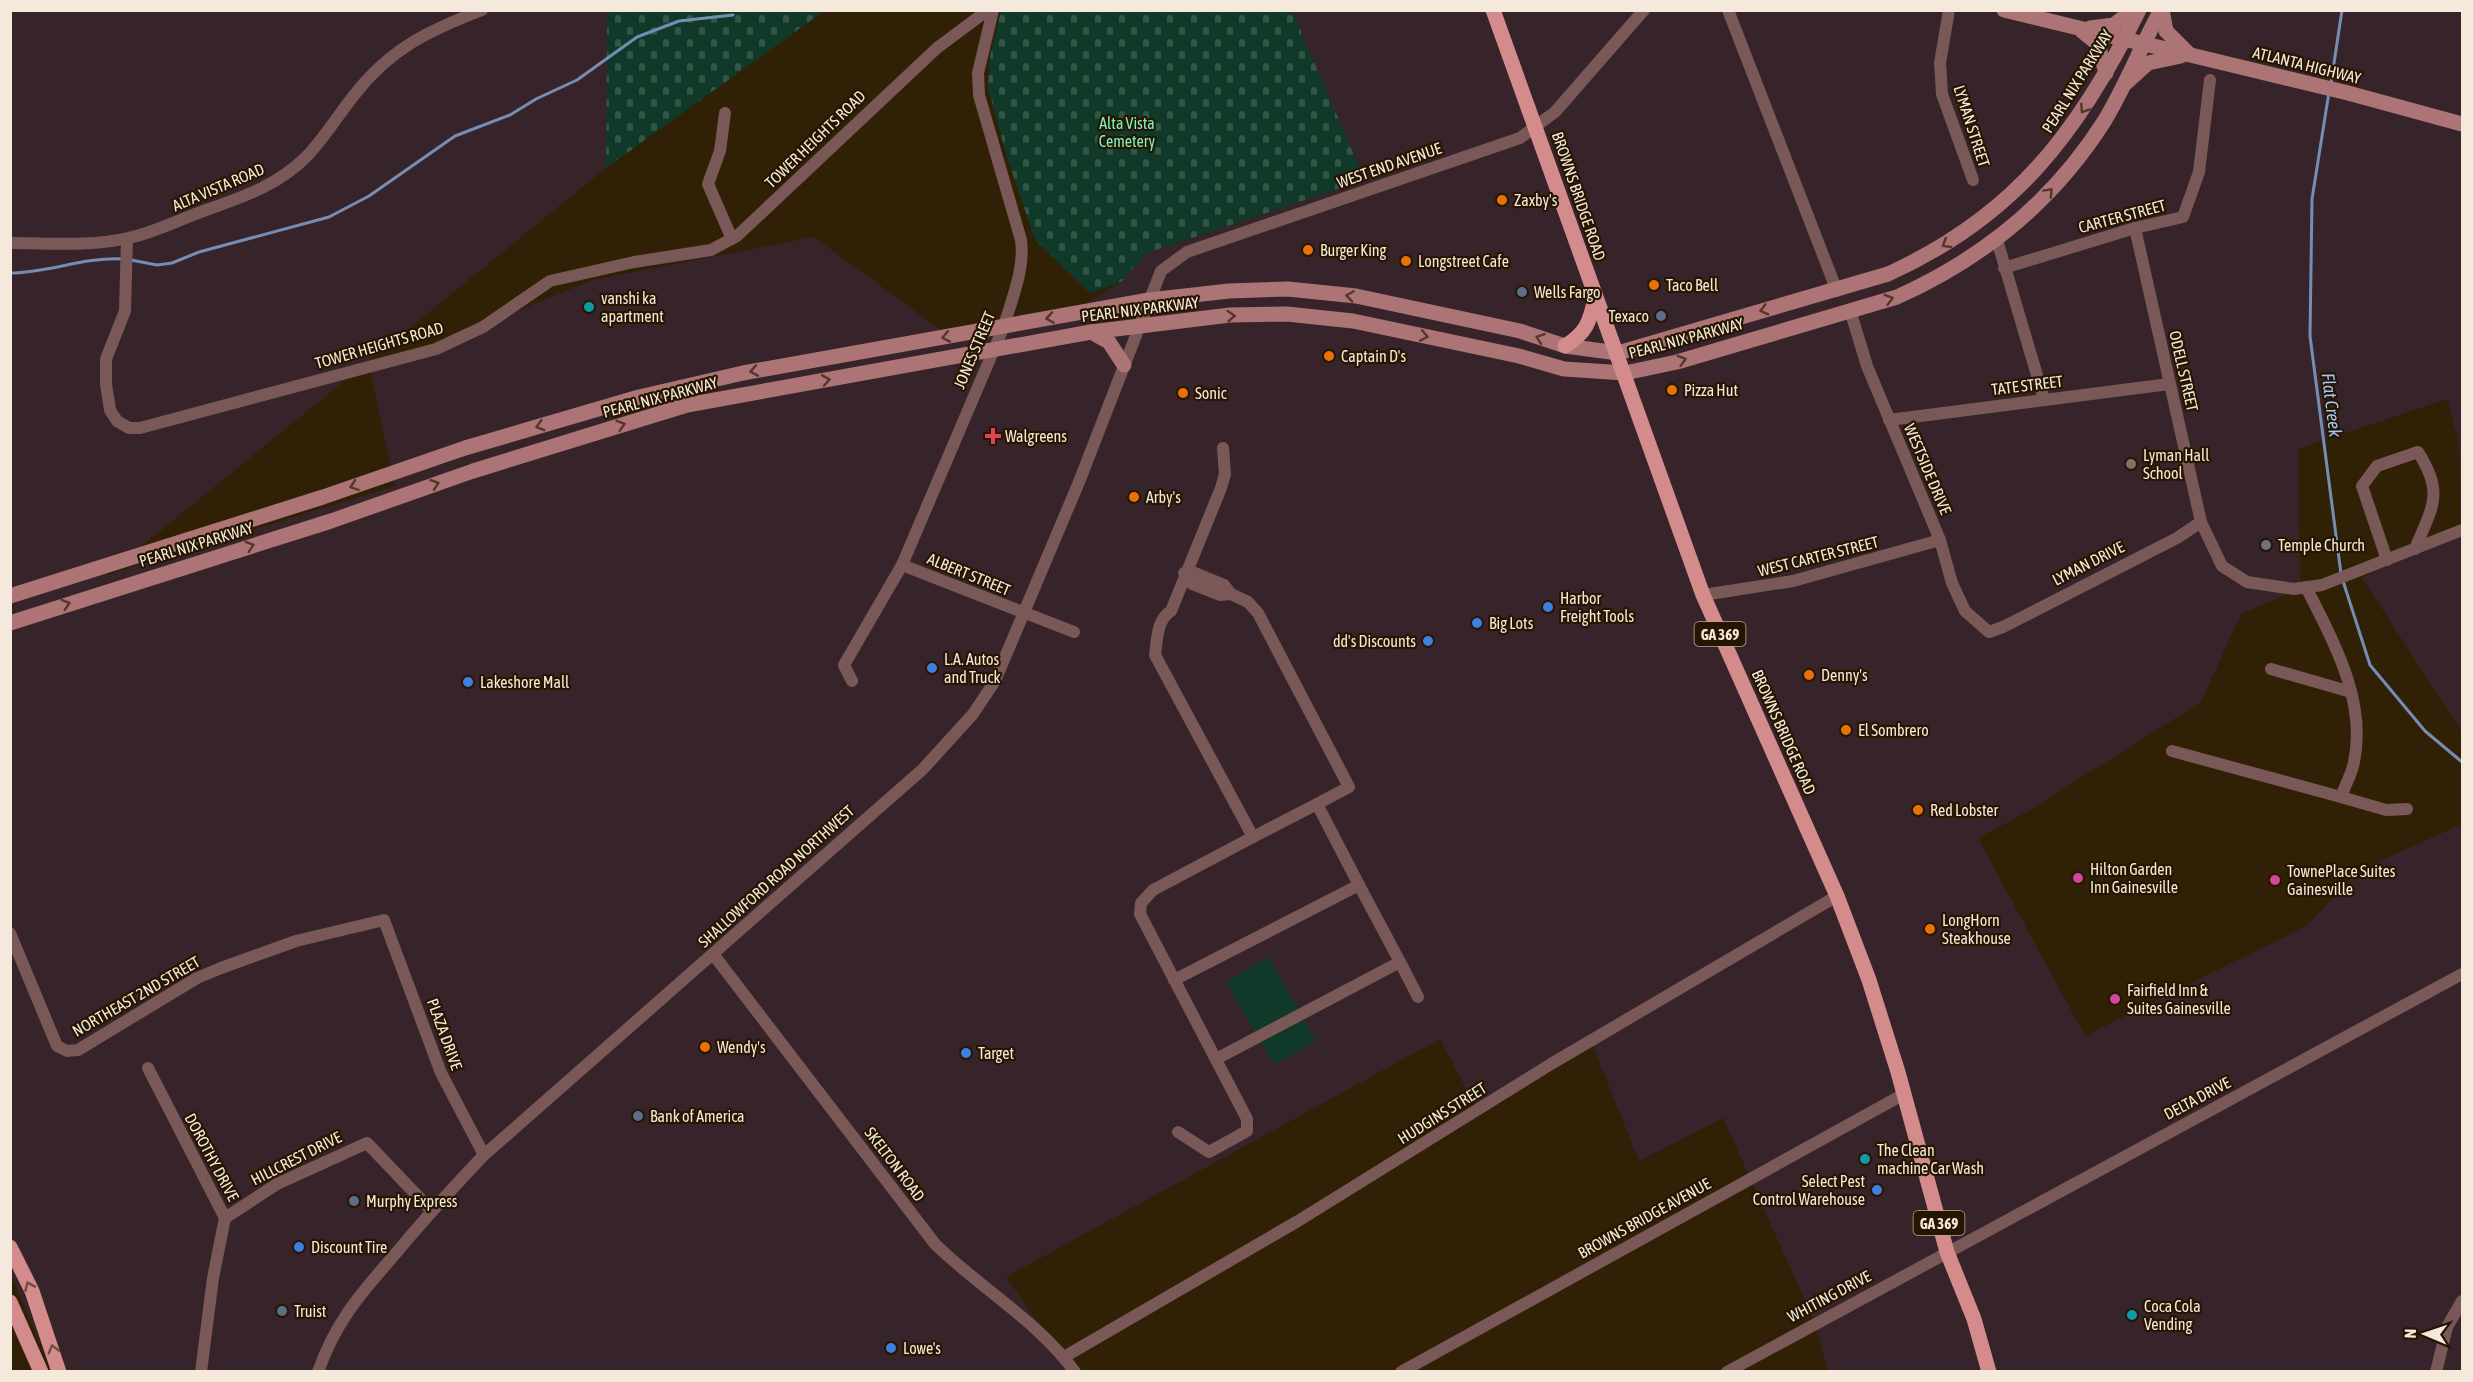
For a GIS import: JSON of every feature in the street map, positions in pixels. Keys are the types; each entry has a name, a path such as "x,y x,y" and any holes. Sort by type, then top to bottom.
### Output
{"main road":[{"name":"BROWNS BRIDGE ROAD","path":"1493,10 1703,595 1838,896 1869,980 1904,1094 1947,1252 1974,1319 1989,1371"},
{"name":"ATLANTA HIGHWAY","path":"2004,10 2141,45 2189,54 2302,82 2463,124"},
{"path":"2081,30 2114,25 2133,10"},
{"name":"PEARL NIX PARKWAY","path":"10,596 323,497 465,448 639,397 743,373 1149,300 1228,291 1288,289 1356,296 1520,331 1565,346 1618,353 1726,320 1837,291 1917,261 1982,221 2027,181 2058,145 2106,73 2139,10"},
{"name":"PEARL NIX PARKWAY","path":"10,623 331,521 473,471 687,405 1091,332 1230,315 1287,314 1353,321 1519,356 1564,369 1624,373 1677,362 1897,297 1928,283 1997,240 2044,198 2062,178 2105,119 2161,10"},
{"path":"2161,10 2166,31 2189,54"},
{"path":"2081,30 2098,44 2106,73"},
{"path":"2122,87 2148,63 2189,54"},
{"path":"1565,346 1587,327 1595,298"},
{"path":"1091,332 1109,342 1124,365"},
{"path":"10,1246 32,1291 59,1371"},
{"path":"10,1302 41,1371"}],"street":[{"name":"ALTA VISTA ROAD","path":"10,243 89,243 127,239 159,230 253,194 279,180 308,155 357,91 389,59 419,36 482,10"},
{"name":"TOWER HEIGHTS ROAD","path":"127,239 125,311 123,322 108,352 106,384 110,410 117,421 129,428 140,428 436,349 483,327 550,281 634,261 711,250 732,239 938,48 988,10"},
{"name":"JONES STREET","path":"852,681 844,665 902,565 1004,326 1023,254 979,95 978,73 993,10"},
{"name":"WEST END AVENUE","path":"1140,326 1161,271 1187,252 1520,138 1555,112 1644,10"},
{"path":"1728,10 1837,291"},
{"name":"LYMAN STREET","path":"1949,10 1940,63 1942,94 1972,180"},
{"name":"CARTER STREET","path":"2004,268 2134,228 2183,217 2199,172 2210,80"},
{"path":"725,113 720,151 708,184 732,239"},
{"name":"ODELL STREET","path":"2134,228 2201,522 2222,566 2247,582 2294,590 2322,585 2463,530"},
{"path":"1997,240 2044,399"},
{"name":"WESTSIDE DRIVE","path":"1850,310 1867,366 1941,540 1952,583 1965,611 1989,632"},
{"name":"SHALLOWFORD ROAD NORTHWEST","path":"318,1371 335,1333 359,1293 431,1210 484,1155 713,954 792,881 923,769 951,741 973,714 995,681 1024,614 1140,326"},
{"name":"TATE STREET","path":"1889,420 2169,384"},
{"path":"1223,448 1225,474 1221,488 1171,611 1166,614 1155,655 1162,663 1253,837"},
{"path":"2387,560 2362,486 2377,466 2418,452 2429,469 2435,501 2415,549"},
{"name":"LYMAN DRIVE","path":"1989,632 2177,538 2201,522"},
{"name":"WEST CARTER STREET","path":"1703,595 1793,581 1941,540"},
{"name":"ALBERT STREET","path":"902,565 1074,632"},
{"path":"1178,1132 1209,1152 1247,1131 1247,1119 1140,914 1141,903 1153,890 1349,787 1258,613 1248,602 1231,594 1220,595 1209,584 1192,584 1187,574"},
{"path":"2306,587 2339,653 2358,724 2354,763 2341,796"},
{"path":"2271,669 2351,692"},
{"path":"2172,751 2386,810 2407,809"},
{"path":"1317,804 1418,997"},
{"path":"1174,980 1359,885"},
{"name":"HUDGINS STREET","path":"1064,1357 1298,1221 1551,1064 1838,896"},
{"name":"NORTHEAST 2ND STREET","path":"10,933 57,1046 67,1051 78,1050 197,978 221,968 296,941 384,920"},
{"name":"PLAZA DRIVE","path":"384,920 441,1073 484,1155"},
{"name":"SKELTON ROAD","path":"713,954 935,1244 1064,1357 1075,1371"},
{"path":"1216,1059 1400,962"},
{"name":"DELTA DRIVE","path":"1947,1252 2463,974"},
{"name":"DOROTHY DRIVE","path":"148,1068 225,1218 213,1278 201,1371"},
{"name":"BROWNS BRIDGE AVENUE","path":"1401,1371 1904,1094"},
{"name":"HILLCREST DRIVE","path":"225,1218 277,1184 367,1143 431,1210"},
{"name":"WHITING DRIVE","path":"1726,1371 1947,1252"},
{"path":"2436,1371 2447,1327 2463,1301"}],"shaded area":[{"path":"10,11 607,11 606,168 106,575 395,486 370,370 593,280 814,237 941,330 1087,303 1121,282 1147,253 1365,180 1292,11 2462,11 2462,732 2362,578 2460,530 2459,442 2447,399 2298,449 2300,589 2241,614 2201,702 2025,813 1978,838 2085,1036 2306,926 2360,870 2462,824 2462,1371 1828,1371 1815,1323 1723,1118 1639,1161 1592,1044 1480,1115 1440,1039 1006,1277 1072,1371 52,1371 10,1273"}],"green space":[{"path":"607,10 824,11 606,168"},
{"name":"Alta Vista Cemetery","path":"1001,11 1292,11 1365,180 1147,253 1121,282 1090,293 1035,240 1007,157 988,88 990,56"},
{"path":"1269,957 1316,1041 1274,1065 1226,982"}],"waterway":[{"name":"Flat Creek","path":"2331,83 2342,10"},
{"path":"131,260 157,265 172,263 199,252 329,217 369,196 455,136 510,115 536,99 577,80 637,37 679,21 733,15"},
{"name":"Flat Creek","path":"2329,92 2312,199 2310,336 2341,574"},
{"path":"10,273 38,271 93,260 122,259"},
{"name":"Flat Creek","path":"2343,581 2370,665 2425,731 2462,762"}],"place":[{"name":"Zaxby's","path":"1502,200"},
{"name":"Burger King","path":"1308,250"},
{"name":"Longstreet Cafe","path":"1406,261"},
{"name":"Taco Bell","path":"1654,285"},
{"name":"Wells Fargo","path":"1522,292"},
{"name":"vanshi ka apartment","path":"589,307"},
{"name":"Texaco","path":"1661,316"},
{"name":"Captain D's","path":"1329,356"},
{"name":"Pizza Hut","path":"1672,390"},
{"name":"Sonic","path":"1183,393"},
{"name":"Walgreens","path":"993,436"},
{"name":"Lyman Hall School","path":"2131,464"},
{"name":"Arby's","path":"1134,497"},
{"name":"Temple Church","path":"2266,545"},
{"name":"Harbor Freight Tools","path":"1548,607"},
{"name":"Big Lots","path":"1477,623"},
{"name":"dd's Discounts","path":"1428,641"},
{"name":"L.A. Autos and Truck","path":"932,668"},
{"name":"Denny's","path":"1809,675"},
{"name":"Lakeshore Mall","path":"468,682"},
{"name":"El Sombrero","path":"1846,730"},
{"name":"Red Lobster","path":"1918,810"},
{"name":"Hilton Garden Inn Gainesville","path":"2078,878"},
{"name":"TownePlace Suites Gainesville","path":"2275,880"},
{"name":"LongHorn Steakhouse","path":"1930,929"},
{"name":"Fairfield Inn & Suites Gainesville","path":"2115,999"},
{"name":"Wendy's","path":"705,1047"},
{"name":"Target","path":"966,1053"},
{"name":"Bank of America","path":"638,1116"},
{"name":"The Clean machine Car Wash","path":"1865,1159"},
{"name":"Select Pest Control Warehouse","path":"1877,1190"},
{"name":"Murphy Express","path":"354,1201"},
{"name":"Discount Tire","path":"299,1247"},
{"name":"Truist","path":"282,1311"},
{"name":"Coca Cola Vending","path":"2132,1315"},
{"name":"Lowe's","path":"891,1348"}]}
